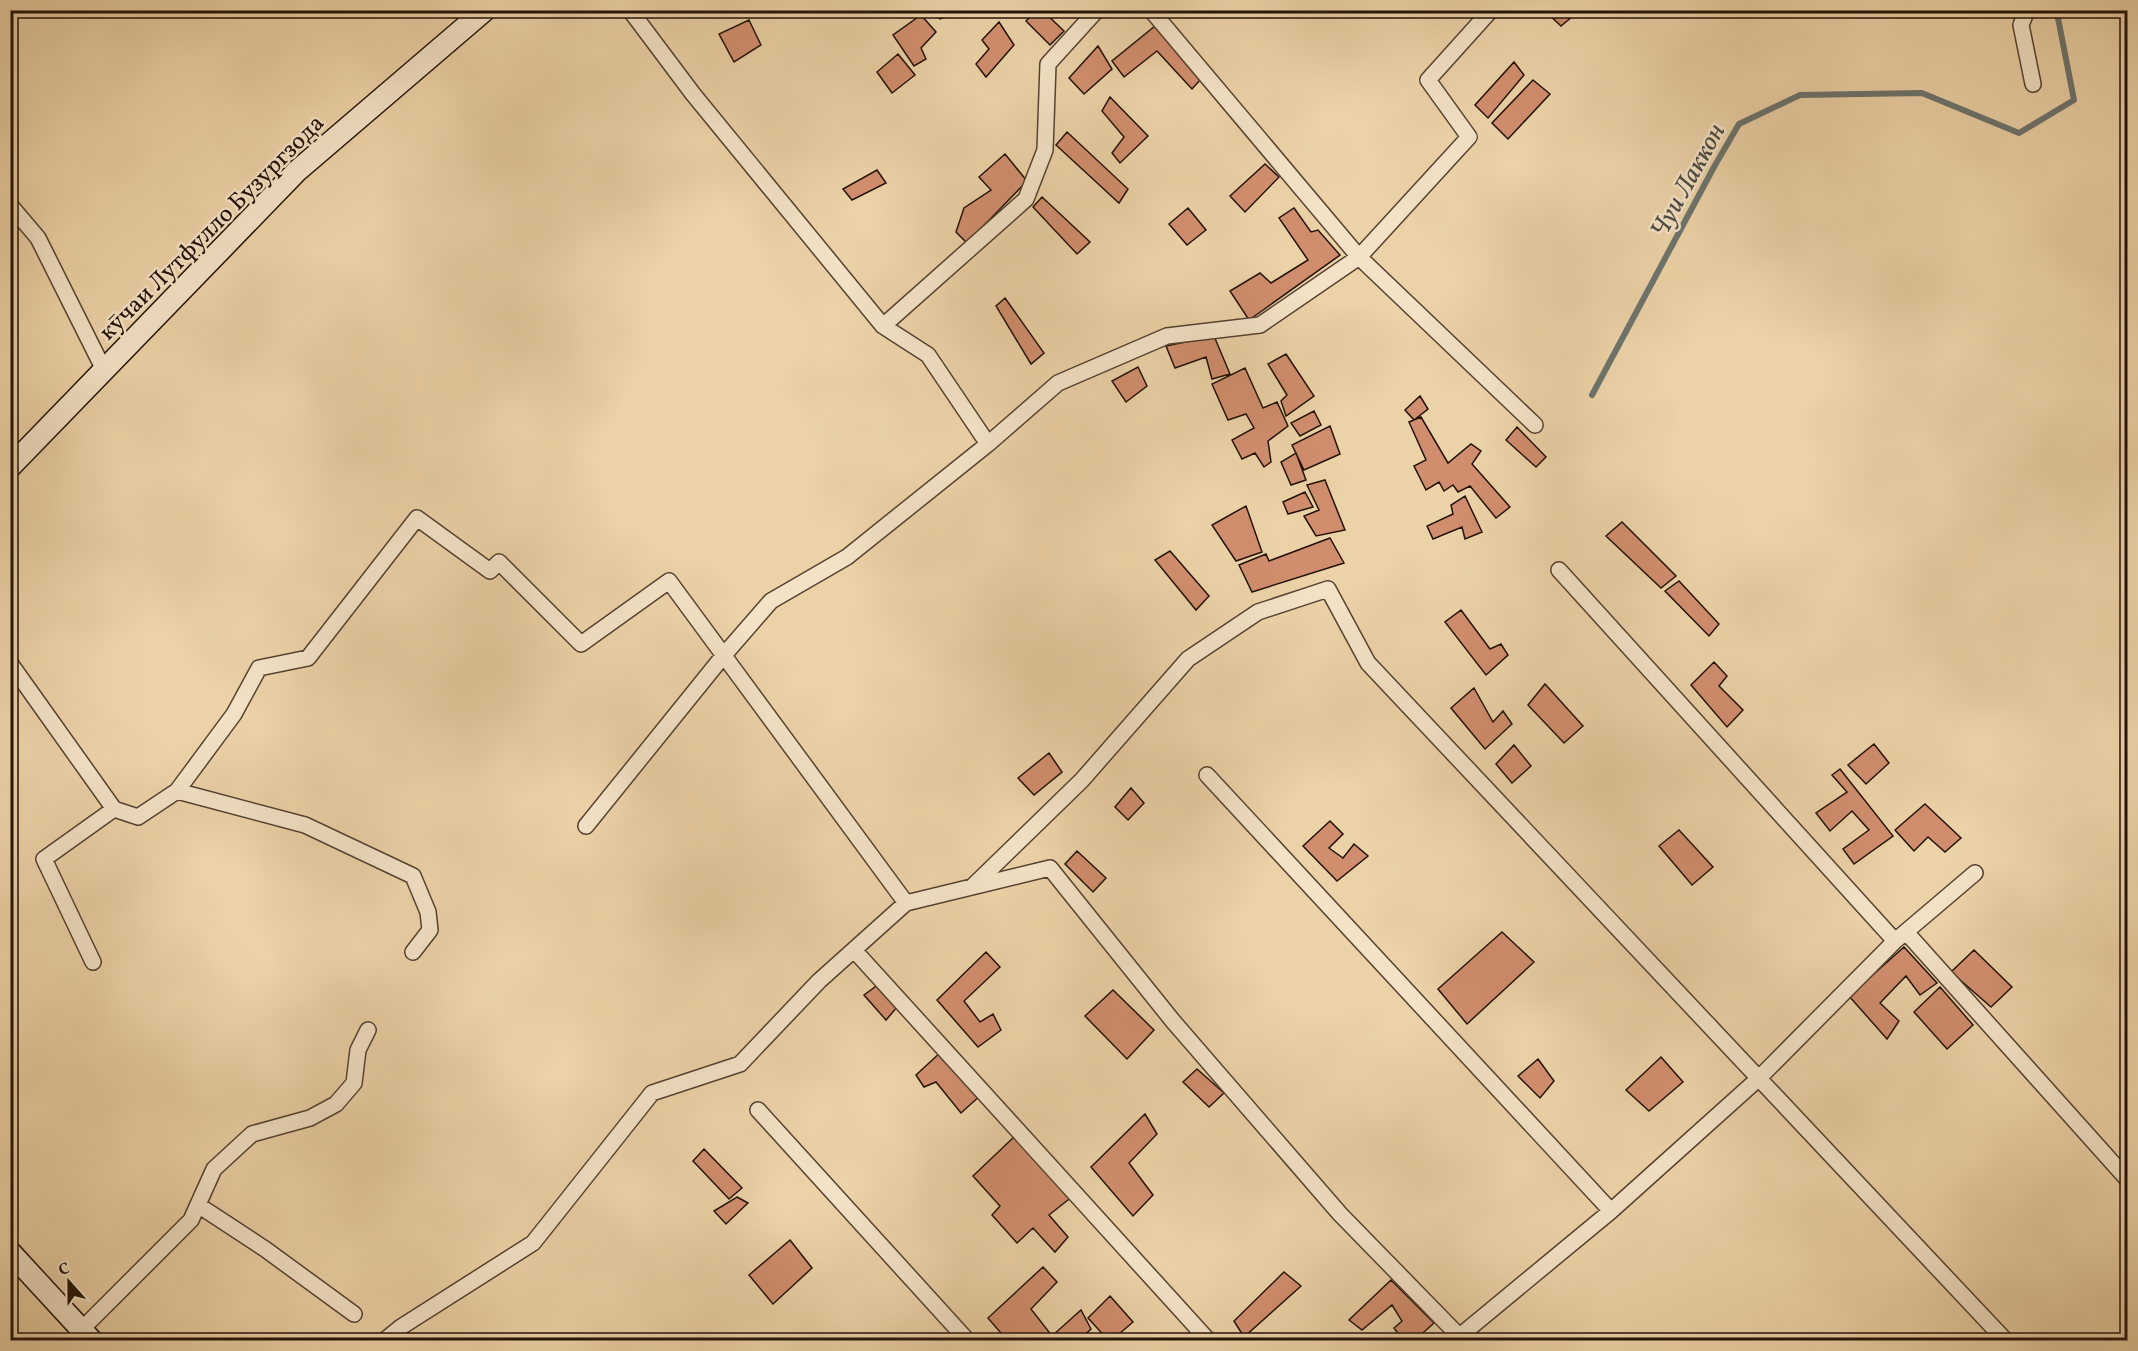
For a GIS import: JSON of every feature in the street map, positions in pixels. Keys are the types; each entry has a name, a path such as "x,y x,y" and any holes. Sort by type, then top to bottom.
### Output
{"main road":[{"name":"кӯчаи Лутфулло Бузургзода","path":"10,467 297,171 485,10"},
{"path":"10,1252 86,1336"}],"street":[{"path":"630,10 693,94 883,326 928,355 988,444"},
{"path":"883,326 1026,199 1045,150 1048,64 1097,10"},
{"path":"1152,10 1359,257 1535,425"},
{"path":"586,826 724,655 771,601 847,557 988,444 1058,383 1167,336 1260,325 1359,257 1469,137 1428,80 1491,10"},
{"path":"2027,10 2021,25 2033,84"},
{"path":"10,205 38,238 104,370"},
{"path":"10,663 114,809 138,817 177,791 234,714 259,668 308,658 417,518 490,571 499,562 581,644 669,580 906,903"},
{"path":"1559,570 2127,1180"},
{"path":"972,887 1082,780 1188,659 1258,612 1328,589 1368,663 2004,1341"},
{"path":"1207,775 1611,1211"},
{"path":"177,791 305,825 413,876 428,912 430,930 413,952"},
{"path":"93,962 44,859 114,809"},
{"path":"385,1341 401,1327 532,1243 652,1093 740,1064 819,981 906,903 1050,868 1172,1020 1333,1205 1459,1340 1611,1211 1758,1079 1901,937 1975,873"},
{"path":"854,950 1208,1341"},
{"path":"86,1336 191,1220 214,1169 252,1134 310,1118 336,1104 354,1083 358,1050 368,1030"},
{"path":"758,1110 967,1341"},
{"path":"198,1205 265,1249 354,1314"}],"building":[{"path":"931,10 960,10 958,13 940,19"},
{"path":"1037,10 1042,10 1064,31 1050,45 1026,21"},
{"path":"1544,10 1579,10 1579,11 1561,26"},
{"path":"921,15 936,32 921,48 926,59 914,66 893,35"},
{"path":"749,20 761,45 734,62 719,34"},
{"path":"999,22 1014,45 986,77 976,64 989,49 982,40"},
{"path":"1155,26 1201,79 1192,89 1157,51 1124,77 1112,61"},
{"path":"1098,46 1112,69 1084,94 1069,78"},
{"path":"898,54 915,75 892,93 877,72"},
{"path":"1514,62 1524,75 1488,118 1475,105"},
{"path":"1533,80 1550,94 1508,139 1492,123"},
{"path":"1110,97 1148,136 1120,163 1112,153 1124,137 1102,111"},
{"path":"1067,132 1128,189 1119,203 1056,145"},
{"path":"1005,154 1027,181 967,243 956,232 964,208 991,190 979,177"},
{"path":"1265,164 1279,177 1245,212 1230,196"},
{"path":"877,170 886,183 852,200 843,189"},
{"path":"1042,197 1090,242 1077,254 1033,207"},
{"path":"1188,208 1206,230 1187,245 1169,224"},
{"path":"1294,208 1311,232 1318,230 1340,255 1249,320 1230,291 1260,273 1271,283 1308,260 1279,218"},
{"path":"1005,298 1044,353 1031,364 996,306"},
{"path":"1214,336 1230,374 1212,379 1206,357 1175,368 1166,346"},
{"path":"1286,354 1314,396 1286,416 1281,401 1287,395 1268,364"},
{"path":"1138,367 1147,386 1126,402 1112,381"},
{"path":"1245,368 1263,408 1277,402 1288,426 1268,441 1271,462 1264,467 1255,453 1242,459 1232,440 1254,428 1246,414 1228,420 1212,384"},
{"path":"1420,396 1428,409 1414,420 1405,410"},
{"path":"1314,411 1321,425 1300,436 1291,423"},
{"path":"1421,417 1448,463 1471,444 1481,451 1472,464 1510,507 1496,518 1470,486 1458,492 1453,485 1444,491 1439,482 1426,490 1414,466 1426,460 1409,422"},
{"path":"1330,426 1340,454 1304,470 1292,445"},
{"path":"1517,427 1546,457 1536,467 1506,440"},
{"path":"1296,453 1306,480 1291,485 1281,462"},
{"path":"1325,480 1345,530 1316,536 1304,516 1319,510 1307,485"},
{"path":"1305,492 1313,507 1288,514 1283,502"},
{"path":"1465,496 1482,532 1465,539 1462,527 1433,539 1427,526 1453,514 1451,505"},
{"path":"1246,506 1262,552 1236,561 1212,525"},
{"path":"1622,522 1676,576 1661,588 1606,536"},
{"path":"1330,538 1344,563 1252,592 1239,565 1266,554 1269,561"},
{"path":"1170,551 1209,596 1196,610 1155,560"},
{"path":"1679,581 1719,624 1709,636 1665,591"},
{"path":"1461,610 1490,649 1501,644 1508,655 1486,675 1445,622"},
{"path":"1714,662 1727,676 1719,686 1743,710 1727,727 1691,685"},
{"path":"1545,684 1583,726 1564,743 1528,705"},
{"path":"1474,688 1493,722 1503,711 1512,724 1485,749 1451,708"},
{"path":"1874,744 1889,763 1866,784 1848,765"},
{"path":"1514,745 1531,766 1512,783 1496,764"},
{"path":"1049,753 1062,772 1034,795 1018,778"},
{"path":"1840,769 1893,836 1854,864 1843,849 1869,830 1852,811 1830,831 1816,813 1847,792 1832,775"},
{"path":"1131,788 1144,803 1128,820 1115,807"},
{"path":"1925,804 1961,838 1945,852 1928,837 1914,851 1895,830"},
{"path":"1330,821 1343,834 1329,848 1343,858 1354,844 1368,856 1337,881 1303,846"},
{"path":"1679,830 1713,867 1692,885 1659,846"},
{"path":"1077,851 1106,878 1093,892 1065,864"},
{"path":"1502,932 1534,962 1467,1024 1438,989"},
{"path":"1904,947 1937,983 1920,995 1906,976 1880,1003 1899,1021 1887,1039 1849,996"},
{"path":"1974,950 2012,987 1991,1007 1951,972"},
{"path":"986,952 1000,967 964,1001 980,1022 993,1014 1001,1030 978,1047 937,1000"},
{"path":"879,984 898,1006 886,1020 864,995"},
{"path":"1940,987 1973,1025 1947,1049 1914,1012"},
{"path":"1113,990 1154,1030 1127,1059 1085,1016"},
{"path":"943,1050 982,1094 961,1113 936,1082 924,1087 916,1075"},
{"path":"1661,1057 1683,1082 1649,1111 1626,1090"},
{"path":"1538,1059 1554,1081 1540,1098 1518,1076"},
{"path":"1197,1069 1224,1093 1209,1107 1183,1082"},
{"path":"1145,1114 1157,1134 1129,1163 1153,1195 1133,1216 1091,1167"},
{"path":"1016,1135 1073,1196 1049,1215 1068,1237 1055,1252 1033,1228 1017,1243 992,1215 1000,1206 973,1176"},
{"path":"704,1149 742,1188 729,1199 693,1161"},
{"path":"737,1197 748,1203 726,1224 714,1211"},
{"path":"790,1240 812,1268 773,1304 749,1275"},
{"path":"1043,1267 1057,1282 1031,1309 1052,1336 1081,1310 1091,1329 1079,1340 1007,1340 988,1318"},
{"path":"1284,1272 1301,1286 1244,1337 1234,1321"},
{"path":"1391,1280 1434,1323 1415,1340 1403,1340 1394,1328 1402,1321 1392,1305 1362,1330 1349,1320"},
{"path":"1110,1296 1133,1322 1112,1340 1108,1340 1088,1318"}],"waterway":[{"name":"Чуи Лаккон","path":"1592,395 1739,124 1800,95 1922,93 2019,133 2074,100 2057,13 2059,10"}]}
